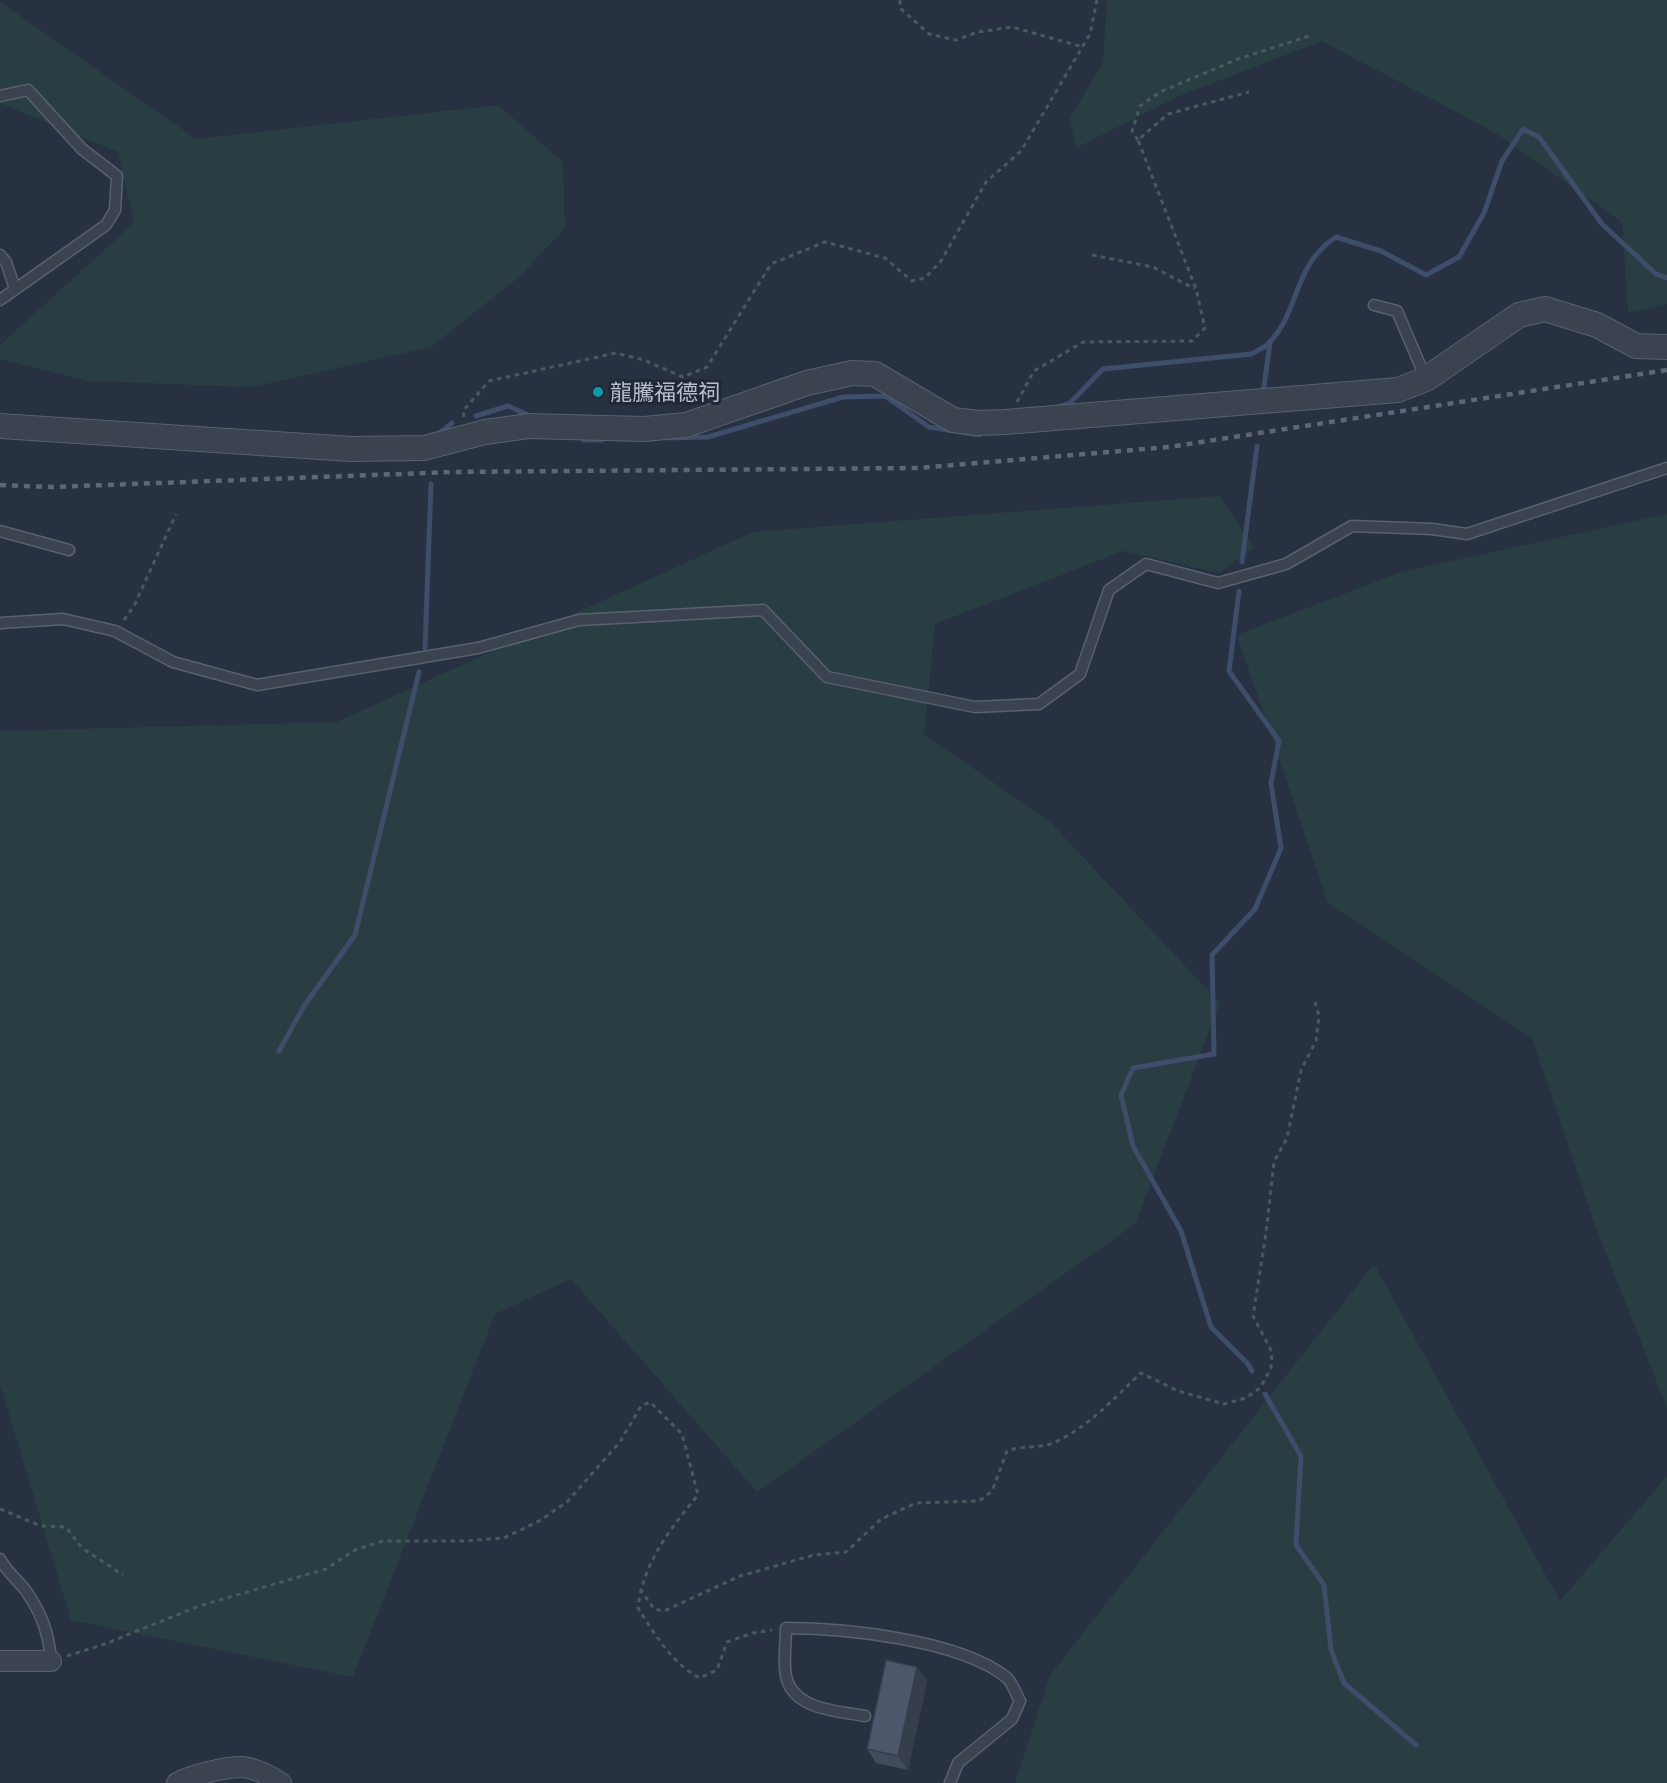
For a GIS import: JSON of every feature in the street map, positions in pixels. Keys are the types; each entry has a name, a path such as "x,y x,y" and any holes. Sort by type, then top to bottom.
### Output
{"street":[{"path":"0,426 351,449 424,448 466,437 528,426 644,429 686,426 807,383 852,373 875,374 953,420 979,423 1005,422 1398,390 1426,380 1519,315 1545,309 1597,325 1636,346 1667,347"},
{"path":"0,1661 51,1660"},
{"path":"177,1783 190,1776 242,1767 265,1773 282,1783"}],"lane":[{"path":"0,96 28,90 82,148 117,176 115,210 106,225 0,300"},
{"path":"0,255 6,262 15,289"},
{"path":"1374,305 1397,311 1426,380"},
{"path":"0,623 63,619 115,632 173,662 256,685 478,648 579,620 763,610 826,677 975,707 1039,705 1080,674 1109,590 1146,564 1218,583 1286,564 1353,526 1432,529 1467,534 1667,468"},
{"path":"0,531 69,550"},
{"path":"0,1558 6,1569 26,1591 49,1633 51,1660"},
{"path":"865,1716 809,1705 795,1690 786,1677 786,1628 830,1628 954,1650 1007,1678 1020,1701 1012,1719 958,1763 950,1783"}],"path":[{"path":"900,0 900,8 929,34 956,40 978,32 1012,27 1083,47"},
{"path":"466,437 464,411 489,381 616,354 644,360 683,377 707,367 771,264 825,242 885,258 912,281 925,278 941,261 986,182 1021,151 1090,34 1097,0"},
{"path":"1005,422 1034,371 1083,342 1192,341 1205,328 1196,289 1138,140 1132,130 1140,105 1160,92 1238,59 1312,35"},
{"path":"1138,140 1168,114 1249,92"},
{"path":"1092,255 1153,267 1196,289"},
{"path":"115,632 134,606 176,514"},
{"path":"640,1589 654,1609 664,1611 740,1576 814,1555 846,1552 881,1519 916,1503 979,1501 992,1491 1007,1451 1019,1446 1051,1444 1088,1422 1141,1373 1178,1391 1224,1404 1246,1398 1260,1388 1271,1368 1272,1352 1253,1316 1274,1162 1287,1138 1301,1070 1316,1041 1319,1016 1315,1002"},
{"path":"51,1660 105,1644 199,1606 326,1569 354,1550 383,1541 465,1541 504,1538 539,1521 567,1502 620,1442 641,1406 650,1402 682,1434 698,1495 668,1532 645,1574 640,1589 638,1608 659,1640 688,1672 700,1678 717,1670 727,1642 753,1633 786,1628"},
{"path":"0,1509 41,1526 66,1527 82,1548 123,1575"}],"green space":[{"path":"1107,0 1667,0 1667,304 1628,313 1622,222 1496,133 1322,41 1179,96 1076,148 1070,117 1103,63"},
{"path":"0,2 196,139 498,105 563,162 565,228 519,277 431,347 253,387 87,381 0,359 0,345 134,223 118,152 0,103"},
{"path":"1220,496 1254,548 1219,573 1123,551 935,624 924,734 1050,822 1220,1003 1135,1224 757,1492 571,1279 495,1314 353,1677 71,1620 0,1384 0,731 337,722 753,532"},
{"path":"1667,514 1667,1408 1593,1220 1532,1038 1328,903 1237,635 1401,572"},
{"path":"1374,1264 1560,1601 1667,1476 1667,1783 1015,1783 1050,1675"}],"building":[{"path":"886,1660 917,1667 898,1756 867,1749"}],"waterway":[{"path":"1058,407 1070,403 1103,369 1251,354 1264,347 1280,329 1312,261 1322,248 1336,237 1381,251 1426,275 1459,257 1484,213 1502,161 1523,129 1539,137 1602,224 1656,274 1667,278"},
{"path":"1264,387 1270,342"},
{"path":"668,438 708,437 843,397 885,396 929,427 979,435"},
{"path":"476,416 508,406 526,414"},
{"path":"437,435 452,423"},
{"path":"583,440 602,440"},
{"path":"1242,562 1257,446"},
{"path":"425,648 431,484"},
{"path":"1239,591 1229,671 1279,741 1271,783 1281,848 1255,909 1212,955 1214,1054 1133,1068 1121,1095 1133,1146 1181,1231 1211,1327 1248,1364 1252,1371"},
{"path":"279,1051 304,1006 355,935 419,672"},
{"path":"1265,1394 1301,1456 1296,1545 1324,1585 1331,1650 1344,1683 1416,1745"}],"railway":[{"path":"0,485 52,487 453,472 919,468 1169,447 1667,370"}],"place":[{"name":"龍騰福德祠","path":"598,392"}]}
